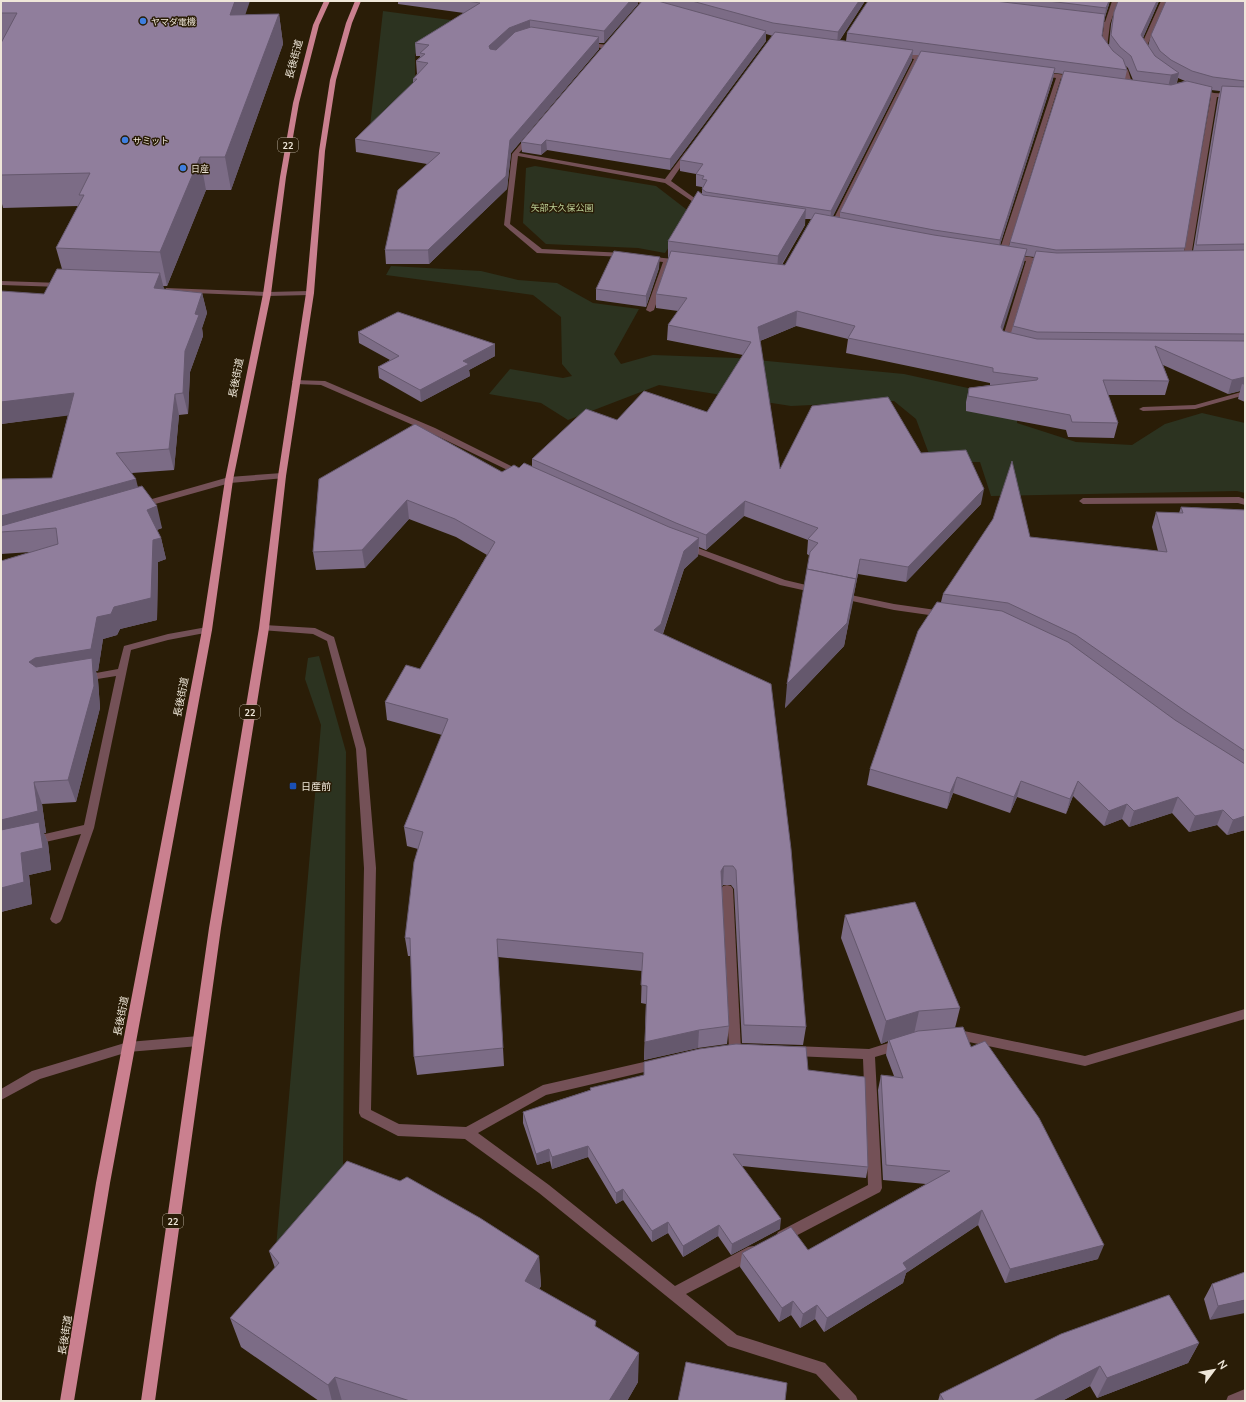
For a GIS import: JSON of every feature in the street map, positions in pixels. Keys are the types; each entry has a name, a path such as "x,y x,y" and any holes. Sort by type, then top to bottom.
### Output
{"main road":[{"name":"長後街道","path":"68,1401 103,1183 207,630 229,480 267,294 283,177 296,103 316,25 327,1"},
{"name":"22","path":"148,1401 215,928 264,628 282,476 310,293 322,151 333,80 349,23 358,1"}],"street":[{"path":"637,1 659,8"},
{"path":"1115,1 1108,24 1104,48 1114,62 1126,70 1130,86"},
{"path":"1151,60 1143,48 1164,1"},
{"path":"639,9 644,4"},
{"path":"1084,21 1108,24"},
{"path":"602,53 611,42"},
{"path":"576,43 607,47"},
{"path":"895,54 934,60"},
{"path":"840,227 829,225 918,57"},
{"path":"1036,73 1083,79"},
{"path":"1002,255 1060,76"},
{"path":"1122,85 1138,87"},
{"path":"1192,89 1214,95 1245,97"},
{"path":"1178,263 1189,262 1214,95"},
{"path":"535,130 515,154 507,225 540,251 633,256 690,264"},
{"path":"667,181 695,144"},
{"path":"515,154 667,181 703,207 711,208"},
{"path":"994,254 1054,264"},
{"path":"650,310 667,260"},
{"path":"1011,344 1004,342 1030,260"},
{"path":"1,283 71,286"},
{"path":"157,290 267,294 310,293"},
{"path":"296,382 322,382 432,430 532,479"},
{"path":"1143,409 1195,407 1245,393"},
{"path":"132,507 229,480 282,476"},
{"path":"1083,501 1239,500 1245,502"},
{"path":"680,545 783,583 894,607 956,616"},
{"path":"264,628 315,631 331,639 362,749 370,868 365,1113 398,1130 467,1133 543,1090 667,1062"},
{"path":"56,918 89,828 127,648 168,637 207,630"},
{"path":"72,680 122,672"},
{"path":"23,844 89,828"},
{"path":"720,1051 739,1049 727,889"},
{"path":"943,1038 964,1036 1085,1061 1245,1014"},
{"path":"1,1095 36,1075 128,1047 199,1041"},
{"path":"782,1051 869,1054 907,1043"},
{"path":"673,1294 876,1188 869,1054"},
{"path":"467,1133 544,1189 733,1341 820,1368 851,1401"},
{"path":"1233,1401 1245,1396"}],"green space":[{"path":"383,11 473,23 440,31 415,54 415,80 398,124 370,126"},
{"name":"矢部大久保公園","path":"535,166 656,186 691,213 665,253 638,248 546,244 523,223 526,168"},
{"path":"391,266 481,271 518,280 557,283 593,303 639,309 614,354 621,364 653,355 737,358 904,374 1018,399 1017,423 1076,442 1132,445 1165,424 1202,413 1245,423 1245,493 1237,491 991,496 980,462 932,462 916,419 894,401 791,406 659,385 568,420 541,403 489,394 510,369 563,378 572,376 562,364 561,317 533,295 386,275"},
{"path":"319,656 346,752 343,1169 274,1271 321,725 305,679 308,658"}],"building":[{"name":"サミット","path":"1,1 235,1 230,15 279,14 225,157 200,157 160,252 56,248 84,195 79,195 90,173 1,175 1,43 17,13 1,13"},
{"path":"467,1 630,1 604,31 530,20 509,28 489,46 490,49 496,50 515,32 531,27 599,37 510,140 506,176 428,250 385,250 398,190 440,153 355,139 417,79 413,79 428,63 416,61 425,54 420,53 429,45 415,43 480,3"},
{"path":"642,1 658,1 766,31 670,159 546,140 541,145 521,142"},
{"path":"692,1 859,1 838,32 773,23"},
{"path":"868,1 995,1 1105,14 1102,36 1113,51 1123,59 1127,70 847,33"},
{"path":"1048,1 1109,1 1106,8"},
{"path":"1118,1 1157,1 1141,35 1155,56 1179,73 1171,75 1137,71 1131,56 1120,47 1111,35 1114,12"},
{"path":"1166,1 1245,1 1245,81 1213,77 1192,71 1171,60 1160,51 1151,35"},
{"path":"775,32 913,50 831,211 706,192 702,189 707,180 702,179 704,176 696,174 703,164 680,160"},
{"path":"921,51 1055,68 1000,240 934,230 840,212"},
{"path":"1064,71 1171,85 1187,81 1212,87 1185,248 1056,250 1010,242"},
{"path":"1222,86 1245,87 1245,244 1196,245"},
{"path":"698,191 703,195 806,209 778,256 668,241"},
{"path":"815,213 934,235 1027,249 1001,327 1003,331 1037,339 1245,341 1245,377 1232,380 1155,346 1169,381 1103,380 1118,423 1072,422 1070,415 968,396 969,388 1037,380 1038,378 993,372 993,368 848,338 855,326 797,311 758,327 780,469 812,406 888,397 921,453 966,450 984,489 908,567 860,559 856,579 807,569 810,552 818,543 808,539 818,528 745,501 706,535 532,459 586,409 617,420 644,391 707,412 751,342 668,325 687,298 656,294 671,251 785,265"},
{"path":"1245,250 1245,334 1037,332 1013,326 1036,251 1057,253"},
{"path":"614,251 660,257 646,296 596,289"},
{"path":"57,269 160,273 154,288 202,293 195,314 199,315 185,351 183,393 175,394 169,449 116,453 136,479 1,516 1,479 52,478 74,393 1,402 1,291 44,294"},
{"path":"398,312 495,344 463,361 469,364 420,390 378,367 399,356 358,332"},
{"path":"415,424 502,472 514,465 519,468 524,463 669,527 699,538 684,551 661,624 654,630 771,684 791,849 806,1027 744,1025 736,870 733,866 724,866 721,871 729,1026 699,1030 645,1042 647,986 641,985 643,953 497,939 503,1048 414,1057 410,938 405,938 414,862 423,832 404,827 448,719 385,702 406,665 420,669 495,542 455,519 407,500 362,550 313,552 319,479"},
{"path":"1012,461 1030,537 1167,552 1156,512 1183,513 1181,507 1245,510 1245,751 1076,635 1008,603 943,594 993,519"},
{"path":"142,486 157,506 147,510 161,538 153,540 151,598 114,607 111,614 97,617 91,649 35,658 29,662 36,667 92,658 94,686 68,780 34,782 38,811 1,820 1,561 58,544 56,528 1,532 1,526"},
{"path":"807,569 856,579 847,623 787,684"},
{"path":"937,602 1002,611 1068,642 1175,720 1245,764 1245,816 1233,820 1223,810 1195,816 1178,797 1134,811 1127,804 1109,811 1078,781 1070,799 1021,781 1014,797 957,777 950,793 870,769 918,631"},
{"path":"39,822 43,848 21,853 24,882 1,888 1,830"},
{"path":"915,902 960,1008 919,1011 886,1021 845,915"},
{"path":"963,1027 971,1047 985,1041 1039,1118 1104,1245 1010,1269 982,1210 903,1263 907,1269 827,1318 817,1305 803,1314 793,1301 782,1308 742,1253 791,1227 808,1250 950,1171 886,1165 881,1075 903,1078 889,1040 918,1031"},
{"path":"736,1044 806,1047 808,1070 865,1077 868,1167 733,1154 781,1219 732,1244 719,1225 683,1246 668,1222 652,1231 623,1189 616,1193 588,1146 552,1157 549,1149 536,1154 523,1112 591,1090 590,1088 644,1075 644,1062 699,1049"},
{"path":"347,1161 400,1181 407,1177 480,1218 539,1256 525,1281 596,1321 595,1326 639,1353 609,1401 410,1401 335,1377 328,1385 230,1318 279,1263 269,1251"},
{"path":"1245,1272 1245,1300 1218,1306 1212,1284"},
{"path":"1169,1295 1199,1343 1107,1378 1100,1366 1033,1401 944,1401 940,1394 1061,1334"},
{"path":"686,1362 787,1383 785,1401 678,1401"}],"place":[{"name":"ヤマダ電機","path":"143,21"},
{"name":"サミット","path":"125,140"},
{"name":"日産","path":"183,168"},
{"name":"日産前","path":"293,786"}]}
